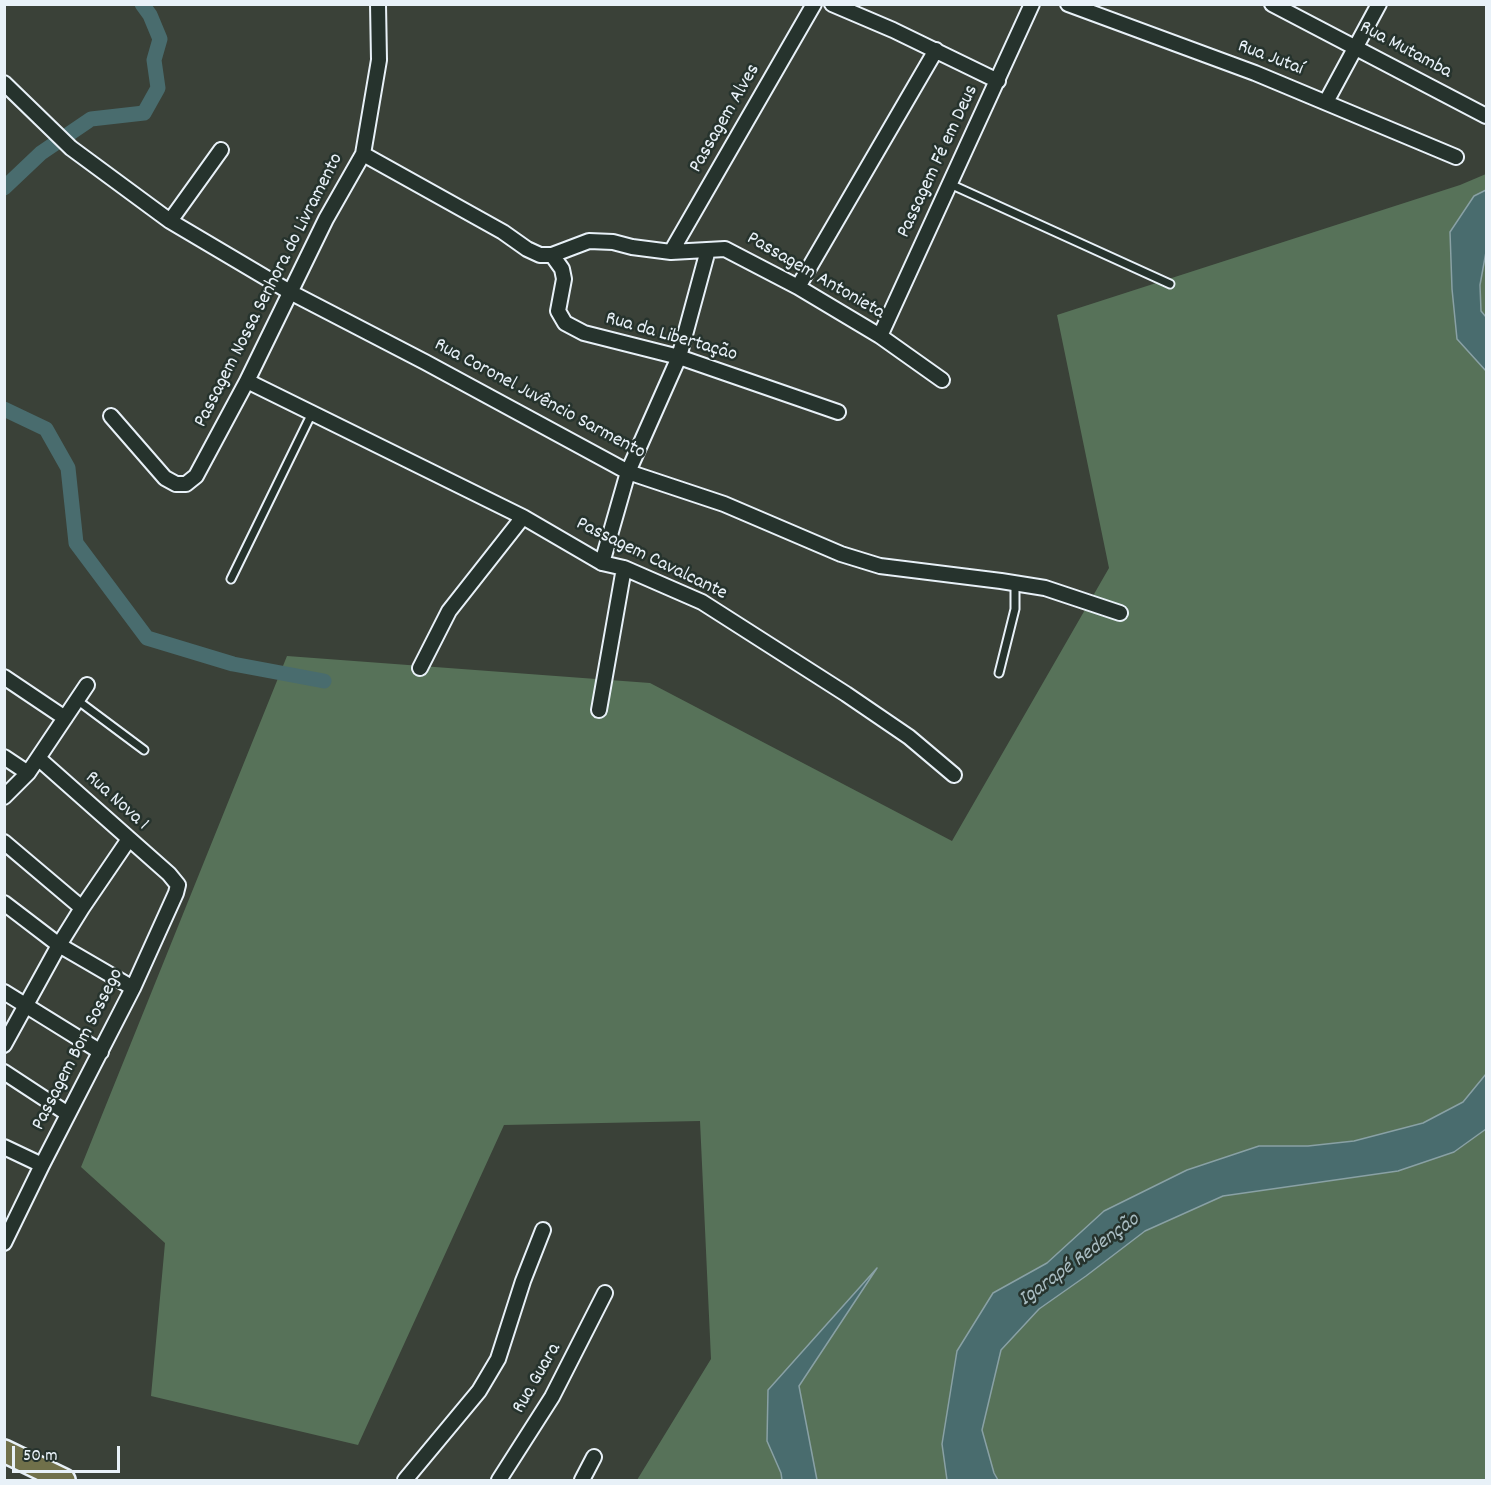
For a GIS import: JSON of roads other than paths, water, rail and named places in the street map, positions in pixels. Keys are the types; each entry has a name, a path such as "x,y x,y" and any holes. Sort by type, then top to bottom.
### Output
{"main road":[{"path":"4,1451 64,1480"}],"street":[{"name":"Passagem Nossa Senhora do Livramento","path":"111,417 165,478 176,484 186,484 196,476 247,381 326,219 363,154 379,60 378,4"},
{"name":"Passagem Alves","path":"671,252 814,4"},
{"path":"832,4 936,50 998,81"},
{"name":"Passagem Fé em Deus","path":"880,336 1032,4"},
{"name":"Rua Jutaí","path":"1068,4 1255,73 1456,157"},
{"name":"Rua Mutamba","path":"1272,4 1486,116"},
{"path":"1326,102 1379,4"},
{"path":"798,287 936,50"},
{"name":"Rua Coronel Juvêncio Sarmento","path":"4,83 71,148 170,221 290,292 628,472 724,504 841,554 870,563 1045,588 1120,613"},
{"path":"170,221 221,150"},
{"path":"363,154 503,232 527,249 540,255 552,255"},
{"name":"Passagem Antonieta","path":"552,255 590,241 613,242 671,252 725,249 798,287 880,336 942,380"},
{"path":"602,563 628,472 679,357 708,250"},
{"name":"Rua da Libertação","path":"552,255 562,269 564,279 558,311 565,323 584,333 679,357 838,412"},
{"name":"Passagem Cavalcante","path":"247,381 523,517 602,563 624,568 702,602 900,731 954,775"},
{"path":"420,668 449,611 523,517"},
{"path":"599,710 624,568"},
{"path":"4,677 65,718"},
{"path":"4,797 28,773 87,685"},
{"path":"4,758 28,773"},
{"name":"Rua Nova 1","path":"38,758 169,874"},
{"path":"4,1045 59,945 129,839"},
{"path":"4,842 82,908"},
{"name":"Passagem Bom Sossego","path":"6,1234 133,988 176,893 178,885 169,874"},
{"path":"4,903 59,945 133,988"},
{"path":"4,992 101,1052"},
{"path":"4,1072 69,1114"},
{"path":"4,1146 42,1165"},
{"path":"405,1480 479,1391 498,1359 543,1230"},
{"name":"Rua Guara","path":"499,1480 552,1397 605,1293"},
{"path":"582,1480 594,1457"}],"lane":[{"path":"950,184 1170,284"},
{"path":"231,579 312,413"},
{"path":"999,673 1015,609 1015,583"},
{"path":"77,700 144,750"}],"water":[{"path":"1486,190 1486,252 1480,285 1481,311 1486,317 1486,371 1457,339 1450,232 1474,196"},
{"name":"Igarapé Redenção","path":"1486,1074 1486,1129 1454,1152 1398,1171 1223,1196 1145,1231 1039,1309 1001,1350 982,1430 998,1480 947,1480 942,1444 957,1351 993,1293 1047,1263 1104,1211 1187,1170 1259,1146 1308,1146 1354,1141 1423,1123 1463,1102"},
{"path":"877,1268 799,1386 817,1480 782,1480 767,1441 768,1390"}],"waterway":[{"path":"4,188 41,153 91,119 144,113 158,88 154,60 160,39 150,15 142,4"},
{"path":"4,409 46,429 68,468 76,543 147,638 233,664 324,681"}]}
